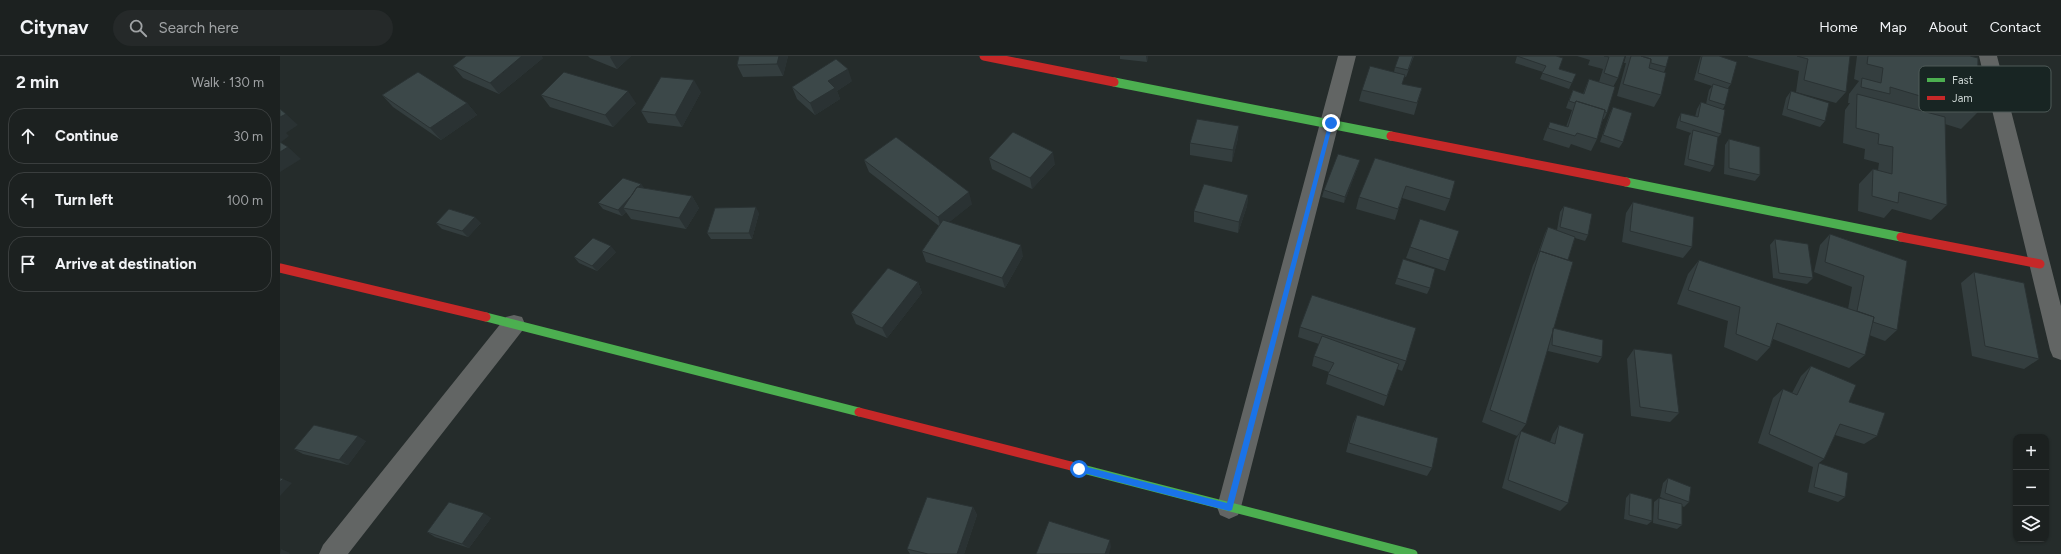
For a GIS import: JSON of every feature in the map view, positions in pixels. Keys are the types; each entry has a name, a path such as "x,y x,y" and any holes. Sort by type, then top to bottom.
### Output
{"street":[{"path":"984,56 1331,123 2040,264"},
{"path":"1229,507 1331,123 1347,56"},
{"path":"1988,56 1990,66"},
{"path":"2002,112 2061,350"},
{"path":"280,268 514,324 1413,554"},
{"path":"332,554 514,324"}],"building":[{"path":"466,56 522,56 490,83 453,66"},
{"path":"739,56 779,56 777,64 737,65"},
{"path":"1399,56 1413,56 1408,70 1395,67"},
{"path":"1517,56 1556,56 1563,58 1559,69 1576,74 1572,83 1542,73 1546,66"},
{"path":"1604,56 1625,56 1618,78 1604,73 1609,57"},
{"path":"1631,56 1641,56 1651,59 1649,68 1666,73 1661,95 1623,84"},
{"path":"1641,56 1669,56 1666,67 1651,63 1651,59"},
{"path":"1702,56 1719,56 1737,62 1731,84 1698,73"},
{"path":"1797,56 1850,56 1846,92 1804,80 1808,59"},
{"path":"1868,56 1970,56 1978,58 1978,66 1919,66 1919,96 1890,87 1890,94 1861,87 1862,78 1881,83 1883,68 1867,64"},
{"path":"836,59 848,69 828,81 835,88 810,103 792,87"},
{"path":"1370,66 1405,75 1402,84 1422,88 1417,103 1362,90"},
{"path":"418,72 467,103 430,128 382,95"},
{"path":"564,72 628,91 605,115 541,95"},
{"path":"661,77 694,80 675,115 641,111"},
{"path":"1589,79 1615,87 1607,113 1605,110 1576,101 1575,103 1569,101 1573,90 1584,94"},
{"path":"1713,84 1729,89 1725,105 1709,100"},
{"path":"1791,91 1829,103 1825,121 1787,109"},
{"path":"1857,94 1919,110 1919,112 1926,112 1945,117 1947,205 1899,192 1898,203 1872,196 1873,169 1892,174 1893,147 1878,144 1879,134 1856,128"},
{"path":"1576,101 1605,110 1597,139 1577,133 1575,136 1548,128 1550,122 1568,127"},
{"path":"1701,102 1725,110 1721,134 1680,121 1681,113 1698,117"},
{"path":"1613,107 1632,113 1623,142 1603,135"},
{"path":"280,109 286,114 280,117"},
{"path":"1197,119 1239,126 1233,150 1190,143"},
{"path":"1693,130 1718,137 1714,166 1688,159"},
{"path":"1013,132 1053,152 1030,178 989,158"},
{"path":"896,137 969,192 938,217 864,160"},
{"path":"1729,139 1760,147 1760,175 1729,168"},
{"path":"280,142 288,147 280,152"},
{"path":"1338,154 1360,160 1345,197 1324,190"},
{"path":"1375,158 1455,181 1450,199 1406,186 1398,209 1359,197"},
{"path":"623,178 641,184 618,210 598,203"},
{"path":"1204,184 1248,195 1239,222 1194,211"},
{"path":"637,187 692,196 679,218 623,208"},
{"path":"1633,202 1694,217 1692,247 1630,231"},
{"path":"1564,206 1592,214 1588,235 1560,227"},
{"path":"756,207 749,233 707,233 715,208"},
{"path":"449,209 475,217 462,231 436,223"},
{"path":"1420,219 1459,231 1449,260 1410,247"},
{"path":"943,220 1021,245 1002,278 922,251"},
{"path":"1548,227 1575,237 1568,260 1540,251 1539,253"},
{"path":"1830,234 1907,261 1897,330 1873,322 1874,317 1857,311 1864,276 1825,262"},
{"path":"593,238 611,246 592,266 574,257"},
{"path":"1775,239 1808,244 1813,278 1779,273"},
{"path":"1540,251 1573,262 1526,424 1490,410"},
{"path":"1403,259 1435,269 1430,288 1397,278"},
{"path":"1699,260 1874,317 1865,355 1777,323 1770,347 1736,334 1740,307 1688,290"},
{"path":"888,268 918,282 882,328 851,313"},
{"path":"1974,272 2024,283 2039,359 1985,346"},
{"path":"1312,295 1416,328 1406,361 1300,327"},
{"path":"1553,328 1603,340 1602,357 1552,345"},
{"path":"1322,336 1399,364 1387,396 1328,374 1334,363 1314,356"},
{"path":"1634,349 1672,354 1679,413 1640,407"},
{"path":"1811,366 1856,385 1849,402 1885,413 1877,436 1840,424 1824,459 1769,434 1783,389 1797,395"},
{"path":"1357,415 1438,438 1432,468 1349,443"},
{"path":"314,425 358,436 339,460 294,449"},
{"path":"1559,425 1584,434 1568,503 1508,480 1521,431 1555,444"},
{"path":"1819,463 1848,473 1845,497 1814,487"},
{"path":"1668,478 1691,487 1689,502 1665,493"},
{"path":"1630,493 1652,499 1652,521 1629,515"},
{"path":"927,497 973,507 957,554 928,554 907,549"},
{"path":"1659,498 1682,504 1682,525 1658,519"},
{"path":"449,502 484,513 462,544 427,532"},
{"path":"1049,521 1110,540 1105,554 1036,554"}],"traffic: fast":[{"path":"1114,82 1391,136"},
{"path":"1626,182 1901,237"},
{"path":"486,317 859,412"},
{"path":"1071,466 1413,554"}],"traffic: jam":[{"path":"984,56 1114,82"},
{"path":"1391,136 1626,182"},
{"path":"1901,237 2040,264"},
{"path":"280,268 486,317"},
{"path":"859,412 1071,466"}],"route":[{"path":"1079,469 1229,507 1331,123"}]}
